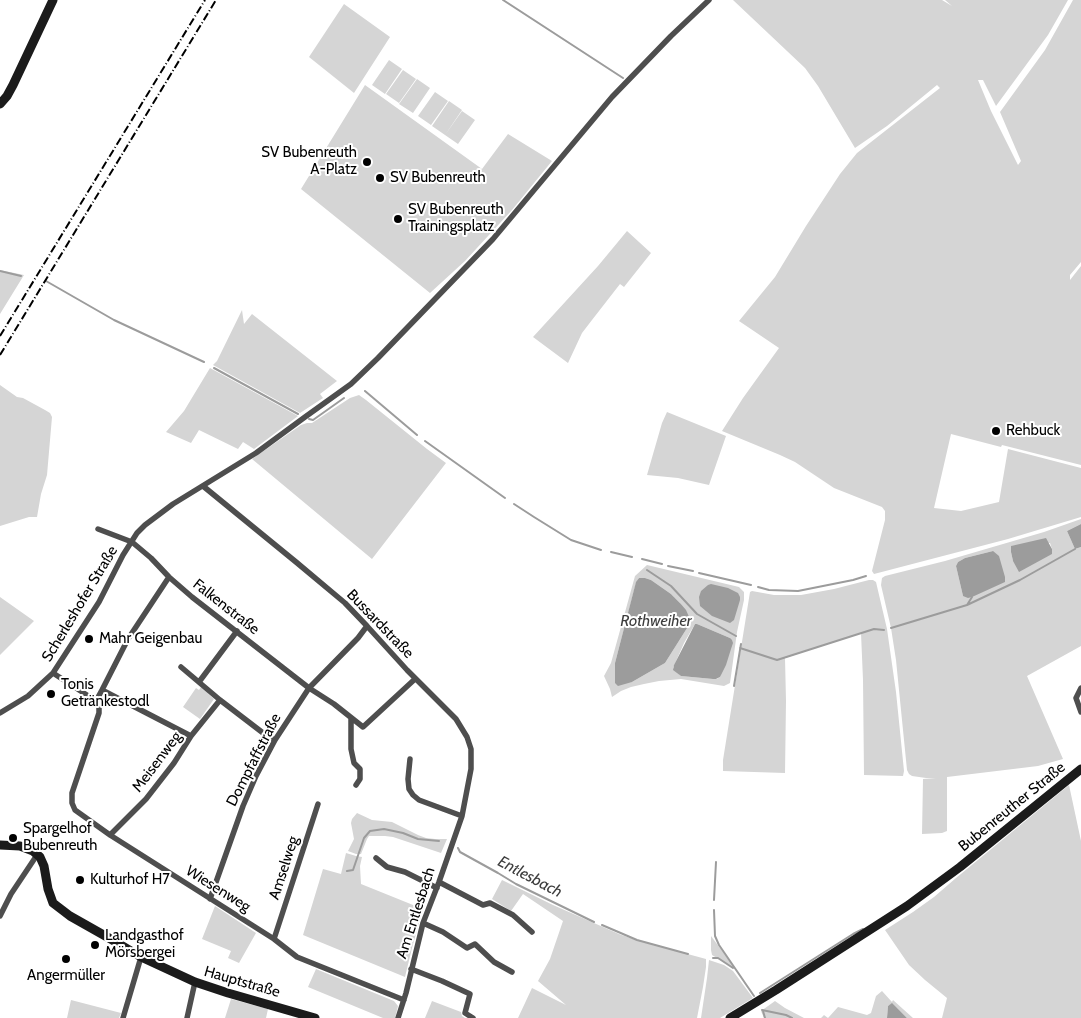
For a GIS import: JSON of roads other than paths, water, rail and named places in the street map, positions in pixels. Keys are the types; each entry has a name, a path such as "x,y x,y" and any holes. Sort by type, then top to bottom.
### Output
{"street":[{"path":"0,104 8,96 53,0"},
{"name":"Scherleshofer Straße","path":"0,713 28,696 53,673 99,602 123,555 137,533 172,504 256,453 351,384 493,239 612,96 709,0"},
{"name":"Bussardstraße","path":"203,486 345,604 456,719 467,737 470,749 471,770 462,816"},
{"name":"Scherleshofer Straße","path":"98,529 132,542"},
{"name":"Falkenstraße","path":"132,542 192,597 309,688 334,704 351,719"},
{"name":"Wiesenweg","path":"169,576 128,639 96,701 100,705 99,713 72,793 72,803 76,810 110,835 274,939 297,957 404,1000"},
{"name":"Dompfaffstraße","path":"210,899 243,806 275,740 309,688 368,626"},
{"path":"199,682 236,631"},
{"path":"181,667 220,700 275,740"},
{"path":"53,673 96,701"},
{"path":"351,719 362,727 415,678"},
{"path":"1081,688 1076,698 1081,712"},
{"path":"102,690 191,736"},
{"name":"Meisenweg","path":"110,835 146,798 220,700"},
{"path":"351,719 349,749 354,763 360,769 360,779 356,785"},
{"path":"410,759 408,784 413,796 462,816"},
{"path":"354,763 363,762"},
{"name":"Bubenreuther Straße","path":"730,1018 907,906 960,867 1081,769"},
{"name":"Amselweg","path":"274,939 318,804"},
{"name":"Am Entlesbach","path":"398,1018 423,923 462,816"},
{"path":"0,845 28,848 37,855 11,894 0,916"},
{"name":"Hauptstraße","path":"37,855 44,866 48,889 54,903 70,916 141,957 194,982 315,1018"},
{"path":"376,858 387,867 438,885 483,905 490,904 513,916 532,932"},
{"path":"423,923 443,932 466,948 475,944 494,962 512,972"},
{"path":"123,1018 141,957"},
{"path":"411,969 470,994 464,1014 473,1018"},
{"path":"187,1018 194,982"}],"water":[{"path":"1081,524 1081,547 1075,549 1067,531"},
{"path":"1046,538 1052,549 1052,554 1019,572 1013,561 1011,546"},
{"path":"993,551 999,556 1005,582 972,597 963,596 956,566 958,562 965,558"},
{"name":"Rothweiher","path":"639,578 651,580 671,594 686,610 690,619 689,625 665,663 632,682 618,686 615,683 615,663 636,582"},
{"name":"Rothweiher","path":"711,584 728,588 738,593 740,597 734,620 730,623 712,616 700,606 699,597 701,591"},
{"name":"Rothweiher","path":"695,624 732,640 733,643 726,665 720,677 716,679 681,676 673,670"},
{"path":"892,1003 907,1018 887,1018 888,1006"}],"waterway":[{"path":"503,0 623,78"},
{"path":"0,271 21,276"},
{"path":"46,281 114,320 204,362"},
{"path":"214,368 298,414"},
{"path":"365,391 417,435"},
{"path":"309,419 313,420 344,398"},
{"path":"425,441 505,498"},
{"path":"514,504 571,540 601,550"},
{"path":"967,605 1020,580 1075,549"},
{"path":"611,552 632,557"},
{"path":"642,559 662,564"},
{"path":"668,566 693,571"},
{"path":"647,570 671,586 697,614 736,636"},
{"path":"699,573 751,585"},
{"path":"758,587 769,590 798,591 866,576"},
{"path":"891,628 967,605 972,597"},
{"path":"740,648 777,660 874,629 884,630"},
{"path":"734,686 741,644"},
{"name":"Entlesbach","path":"347,871 353,870 364,838 370,831 384,829 403,833 418,839 439,841"},
{"name":"Entlesbach","path":"458,848 460,852 516,884 594,922"},
{"path":"714,900 716,862"},
{"path":"714,910 715,936 719,945 754,996"},
{"path":"602,925 637,940 688,954"},
{"path":"760,993 863,929"},
{"path":"713,958 718,958 733,968"},
{"path":"762,1010 792,1018"},
{"path":"763,1011 765,1018"}],"railway":[{"path":"0,336 205,0"},
{"path":"0,355 216,0"}],"place":[{"name":"SV Bubenreuth A-Platz","path":"367,162"},
{"name":"SV Bubenreuth","path":"380,178"},
{"name":"SV Bubenreuth Trainingsplatz","path":"398,219"},
{"name":"Rehbuck","path":"996,431"},
{"name":"Mahr Geigenbau","path":"89,639"},
{"name":"Tonis Getränkestodl","path":"51,694"},
{"name":"Spargelhof Bubenreuth","path":"13,838"},
{"name":"Kulturhof H7","path":"80,880"},
{"name":"Landgasthof Mörsbergei","path":"95,945"},
{"name":"Angermüller","path":"66,959"}]}
